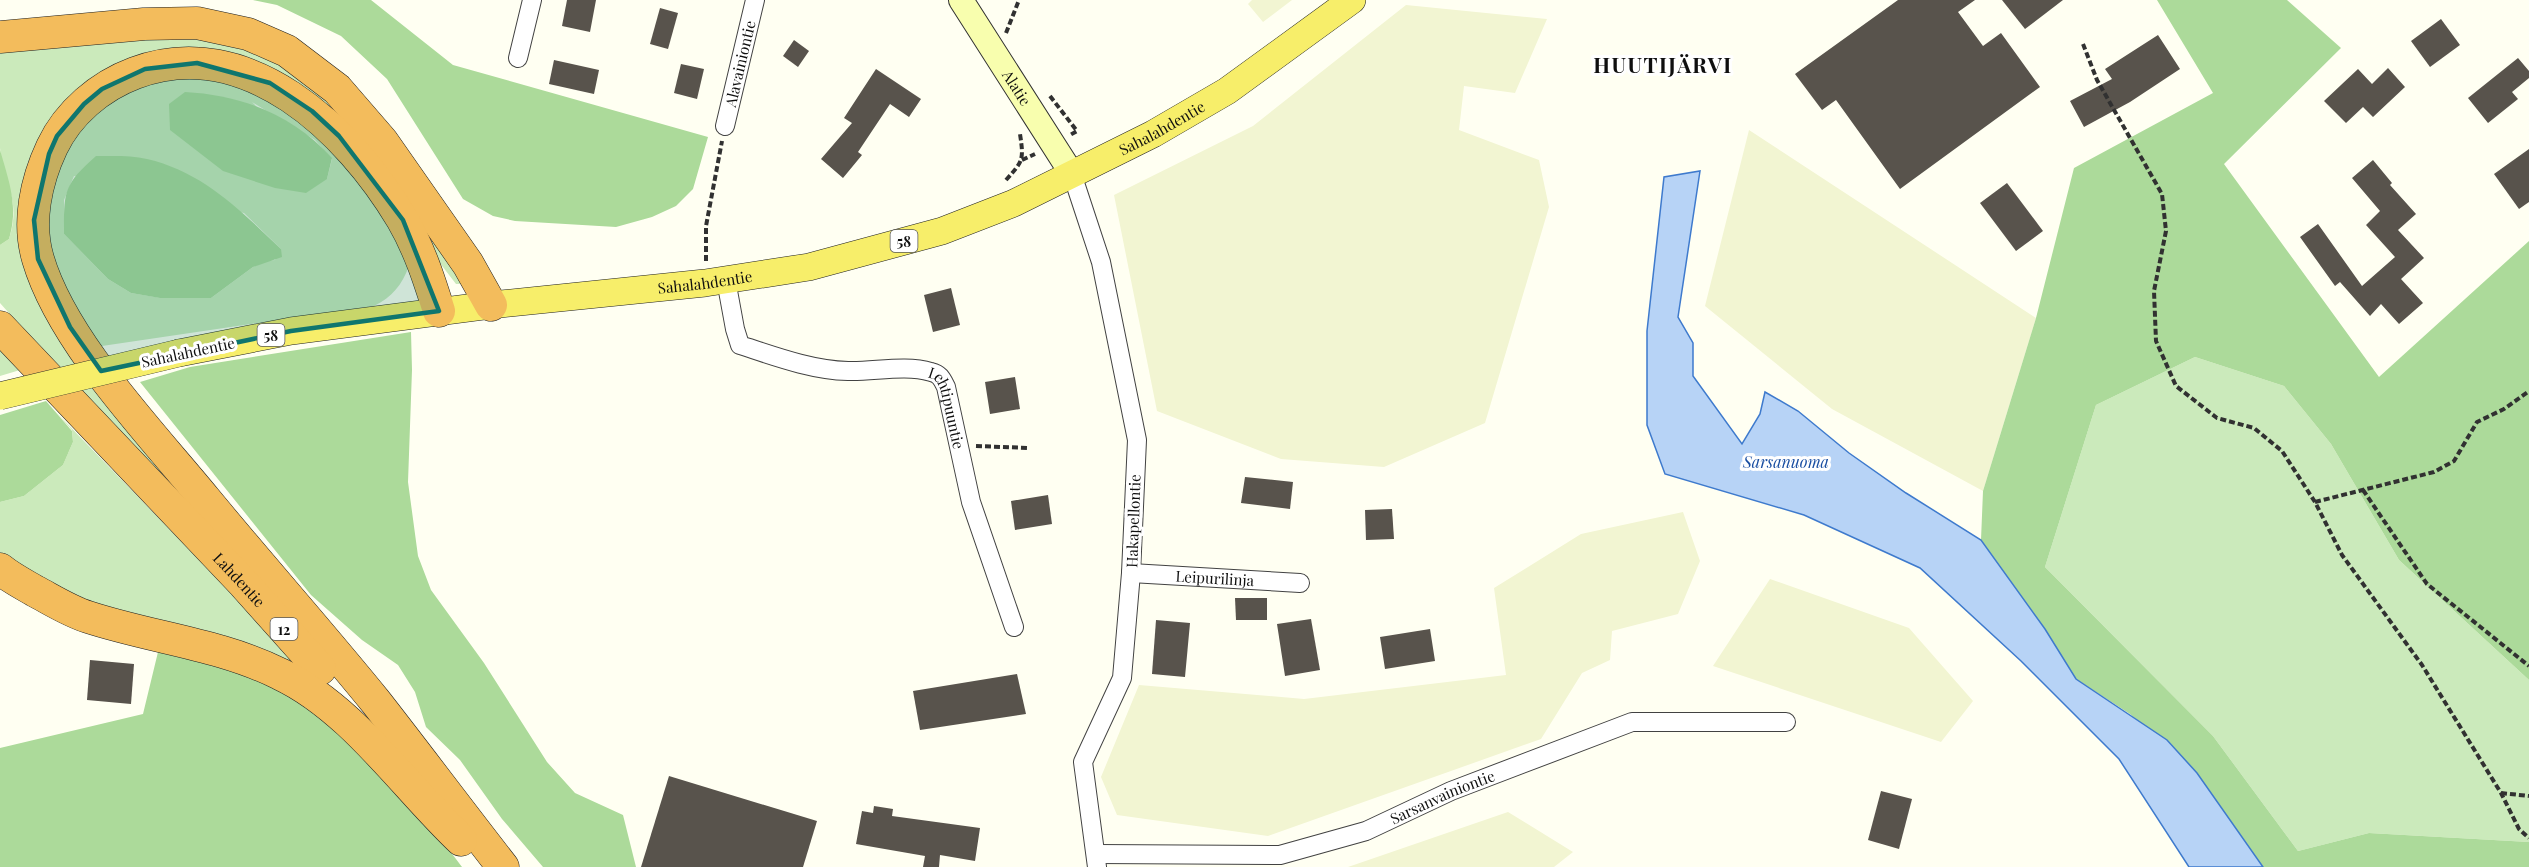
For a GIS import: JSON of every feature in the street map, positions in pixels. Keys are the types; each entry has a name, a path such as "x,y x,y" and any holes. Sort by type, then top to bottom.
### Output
{"highway":[{"path":"0,37 144,24 196,22 248,34 287,51 337,89 382,141 468,264 490,305"},
{"path":"440,311 421,256 403,220 382,188 339,136 312,111 270,83 251,75 196,63 145,69 122,78 102,89 71,116 57,136 41,175 35,196 34,239 46,280 70,327 128,405 374,701 503,867"},
{"name":"Lahdentie","path":"0,327 244,584 496,867"},
{"path":"0,569 59,604 87,616 139,632 200,645 256,663 307,689 347,722 426,806 490,867"}],"main road":[{"name":"Sahalahdentie","path":"0,396 179,353 291,331 490,305 716,282 820,264 942,231 1014,202 1153,134 1227,91 1352,0"}],"street":[{"path":"518,58 532,0"},
{"name":"Alavainiontie","path":"725,126 755,0"},
{"name":"Alatie","path":"961,0 1072,174"},
{"name":"Hakapellontie","path":"1072,174 1101,262 1137,440 1131,573 1122,678 1083,762 1096,860"},
{"name":"Lehtipuuntie","path":"716,282 740,345 795,362 846,371 912,369 933,372 941,377 946,387 971,502 1014,627"},
{"name":"Leipurilinja","path":"1131,573 1300,583"},
{"name":"Sarsanvainiontie","path":"1096,860 1280,855 1366,831 1451,791 1632,722 1786,722"}],"path":[{"path":"2083,44 2097,80 2162,194 2166,231 2154,291 2156,341 2176,386 2217,418 2254,428 2282,451 2315,502 2342,555 2422,665 2500,793 2519,829 2529,838"},
{"path":"1014,202 1006,179 1020,166 1022,160 1021,134 1015,125"},
{"path":"716,282 706,226 725,126"},
{"path":"2315,502 2434,472 2454,461 2477,422 2504,409 2529,391"},
{"path":"958,446 1029,448"},
{"path":"2363,490 2427,584 2529,666"},
{"path":"2500,793 2529,796"}],"highlighted area":[{"path":"197,63 270,83 312,111 339,136 403,220 439,311 291,331 101,371 70,327 46,280 38,259 34,220 49,154 57,136 84,104 102,89 145,69"}],"green space":[{"path":"253,0 371,0 453,65 708,137 693,189 676,206 652,217 616,227 515,221 493,216 463,199 387,79 341,36 277,5"},
{"path":"1252,0 1292,0 1263,22 1248,4"},
{"path":"2157,0 2287,0 2341,48 2224,164 2379,377 2529,241 2529,680 2399,560 2331,444 2284,386 2195,357 2096,405 2045,567 2213,736 2298,851 2369,833 2529,842 2529,867 2263,867 2197,773 2130,714 2076,679 2045,629 1981,540 1983,491 2036,318 2074,168 2213,93"},
{"path":"1406,5 1547,19 1515,93 1464,86 1459,130 1539,160 1549,207 1485,423 1384,467 1281,459 1157,411 1114,195 1253,126"},
{"path":"145,33 245,43 331,95 464,284 456,284 436,258 274,75 97,82 25,240 212,531 86,400 0,303 0,245 9,239 14,213 0,148 0,46"},
{"path":"178,73 257,88 326,136 395,230 409,266 400,285 386,299 374,306 102,346 80,320 48,253 43,220 61,151 111,96","holes":["252,102 315,140 332,159 327,179","74,176 244,213 281,249 275,260 265,261 253,267 211,298 161,298 131,293 108,279 64,234 64,200"]},
{"path":"185,92 246,103 265,110 301,130 332,158 327,179 306,193 275,188 223,171 170,130 169,104"},
{"path":"1749,130 2036,318 1983,491 1832,409 1705,306"},
{"path":"0,150 12,194 13,216 9,239 0,245"},
{"path":"96,156 141,158 186,173 220,194 251,220 281,249 282,257 253,267 211,298 160,298 131,293 108,279 64,234 65,199 71,182"},
{"path":"411,332 408,482 418,556 431,590 484,663 547,762 575,793 623,815 636,867 543,867 502,819 460,760 426,727 415,692 398,665 362,640 311,595 140,382 190,367"},
{"path":"0,349 20,370 0,376"},
{"path":"2195,357 2284,386 2331,444 2399,560 2529,680 2529,842 2369,833 2298,851 2213,736 2045,567 2096,405"},
{"path":"46,401 72,431 73,442 63,465 24,496 0,502 0,415"},
{"path":"54,410 309,676 93,604 66,592 0,553 0,502 24,496 63,465 73,442 72,430"},
{"path":"1683,512 1700,561 1678,614 1612,631 1610,660 1582,673 1541,739 1268,836 1117,815 1101,777 1139,685 1304,699 1506,675 1494,588 1581,534"},
{"path":"1770,579 1909,628 1973,701 1941,742 1713,666"},
{"path":"158,652 237,671 289,690 404,790 462,867 0,867 0,748 143,714"},
{"path":"1508,812 1573,852 1554,867 1348,867"}],"water":[{"name":"Sarsanuoma","path":"1700,171 1678,317 1693,343 1693,376 1742,444 1760,414 1765,392 1798,411 1849,453 1906,493 1981,540 2045,629 2076,679 2167,740 2197,773 2263,867 2189,867 2119,759 2021,661 1920,568 1804,515 1665,474 1647,425 1647,331 1664,177"}],"building":[{"path":"567,0 596,0 590,32 562,26"},
{"path":"1898,0 1975,0 1958,12 1983,46 2001,33 2040,87 1900,189 1836,100 1822,110 1795,74"},
{"path":"2002,0 2063,0 2025,29"},
{"path":"660,8 678,13 668,49 650,44"},
{"path":"2441,19 2460,45 2430,67 2411,41"},
{"path":"2158,35 2180,69 2130,102 2084,127 2070,101 2112,79 2105,69"},
{"path":"794,40 809,51 798,67 783,56"},
{"path":"2518,58 2529,71 2529,78 2512,92 2518,99 2488,123 2468,98"},
{"path":"554,60 599,70 594,94 549,84"},
{"path":"681,64 704,69 697,99 674,93"},
{"path":"2388,68 2405,87 2373,117 2363,107 2346,123 2324,101 2358,69 2372,84"},
{"path":"876,69 921,99 909,117 890,104 858,152 862,155 843,178 821,159 852,123 844,118"},
{"path":"2529,149 2529,202 2519,209 2494,174"},
{"path":"2373,160 2392,183 2390,185 2416,214 2398,230 2424,258 2401,279 2423,303 2399,324 2381,304 2370,316 2340,282 2335,286 2300,237 2318,224 2362,286 2395,257 2366,225 2380,211 2352,178"},
{"path":"2007,183 2043,231 2016,251 1980,203"},
{"path":"951,288 960,325 933,332 924,295"},
{"path":"1015,377 1020,409 990,414 985,382"},
{"path":"1245,477 1293,482 1290,509 1241,503"},
{"path":"1048,495 1052,524 1015,530 1011,501"},
{"path":"1392,509 1394,539 1366,540 1365,510"},
{"path":"1235,598 1267,598 1267,620 1236,620"},
{"path":"1311,619 1320,670 1285,676 1277,624"},
{"path":"1156,620 1190,623 1185,677 1152,674"},
{"path":"1430,629 1435,661 1385,669 1380,637"},
{"path":"90,660 134,664 131,704 87,700"},
{"path":"1017,674 1026,714 920,730 913,691"},
{"path":"669,776 817,821 803,867 641,867"},
{"path":"1881,791 1912,799 1899,849 1868,840"},
{"path":"874,806 893,809 892,816 980,828 975,861 940,855 939,867 923,867 925,856 856,844 862,811 873,813"}],"district":[{"name":"HUUTIJÄRVI","path":"1663,64"}]}
